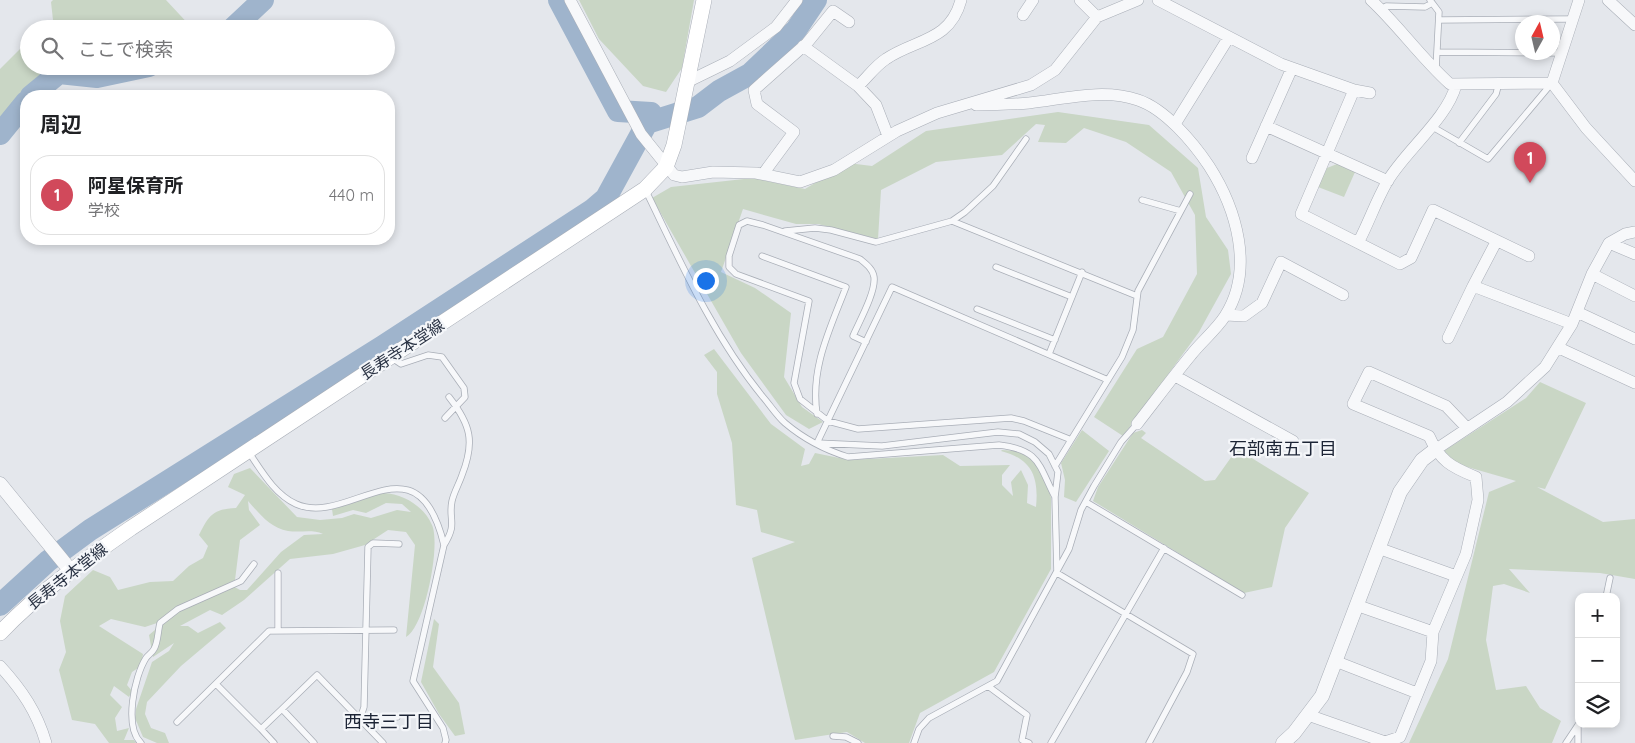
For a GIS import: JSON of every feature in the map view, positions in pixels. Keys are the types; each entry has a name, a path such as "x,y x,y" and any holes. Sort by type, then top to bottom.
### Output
{"main road":[{"name":"長寿寺本堂線","path":"0,633 17,616 71,571 131,528 645,189 666,166 674,146 704,0"}],"street":[{"path":"570,0 646,140 674,175 682,177 713,172 763,174 800,182 834,170 888,136 937,113 1031,85 1054,70 1098,17 1138,0"},
{"path":"687,82 730,61 746,50 776,27 797,0"},
{"path":"858,86 886,59 934,38 958,14 961,0"},
{"path":"1023,15 1032,0"},
{"path":"1080,0 1098,17"},
{"path":"1110,12 1116,0"},
{"path":"1158,0 1292,68 1354,90 1370,93"},
{"path":"1371,0 1450,84 1552,83"},
{"path":"1552,83 1579,0"},
{"path":"1608,0 1635,25"},
{"path":"763,174 794,132 757,104 754,90 803,46 832,11 849,22"},
{"path":"1175,124 1229,37"},
{"path":"803,46 858,86 876,105 888,136"},
{"path":"1252,158 1292,68"},
{"path":"1552,83 1586,128 1635,180"},
{"path":"1359,241 1388,181 1431,126 1454,93 1456,85"},
{"path":"1354,90 1301,214 1359,241 1400,264 1411,258 1433,210 1496,242 1529,256"},
{"path":"962,105 1026,104 1084,96 1112,95 1139,100 1175,124 1198,150 1213,173 1235,223 1242,268 1226,315 1137,424"},
{"path":"1266,126 1388,181"},
{"path":"1283,743 1322,696 1400,492 1422,460 1507,402 1545,367 1559,348 1572,324 1592,274 1609,243 1624,234 1635,232"},
{"path":"1448,338 1496,242"},
{"path":"1609,243 1635,254"},
{"path":"1226,315 1244,316 1262,303 1281,262 1343,295"},
{"path":"1592,274 1635,296"},
{"path":"1473,286 1572,324"},
{"path":"1577,312 1635,339"},
{"path":"1559,348 1635,383"},
{"path":"1308,715 1359,738 1385,742 1400,737 1431,661 1434,632 1466,554 1478,500 1476,477 1450,467 1435,450 1429,436 1353,404 1369,372 1446,406 1467,428"},
{"path":"1175,376 1293,441"},
{"path":"0,484 71,571"},
{"path":"1378,548 1456,576"},
{"path":"1356,605 1434,632"},
{"path":"1335,661 1417,692"},
{"path":"0,666 27,697 39,719 46,743"}],"lane":[{"path":"1381,9 1386,6 1425,7 1431,2 1439,12 1436,71"},
{"path":"1439,20 1574,19"},
{"path":"1438,52 1563,53"},
{"path":"1459,142 1496,94 1499,83"},
{"path":"1431,126 1488,159 1552,83"},
{"path":"782,232 815,228 831,230 876,242 952,221 965,212 993,186 1026,139"},
{"path":"645,189 698,295 733,356 783,422 804,438 848,457 999,445 1017,447 1040,462 1055,497"},
{"path":"1055,466 1069,439 1122,357 1133,330 1138,296 1190,194"},
{"path":"1142,200 1181,211"},
{"path":"866,342 853,336 873,287 874,276 869,266 860,259 782,232 747,221 739,225 729,256 729,267 736,274 809,301 794,383 800,399 817,414 828,421 858,429 1011,418 1024,421 1069,439"},
{"path":"952,221 1138,296"},
{"path":"762,256 846,287 821,352 814,394 817,414"},
{"path":"996,268 1072,297"},
{"path":"1049,354 1082,272"},
{"path":"817,443 892,287 1108,380"},
{"path":"977,309 1055,340"},
{"path":"390,357 401,364 428,355 442,357 464,388 465,397 445,418"},
{"path":"445,743 443,728 413,681 444,545 453,522 452,503 464,469 471,441 464,417 449,397"},
{"path":"914,743 918,729 929,718 997,681 1069,549 1086,502 1121,442 1137,424"},
{"path":"817,443 882,446 998,432 1019,434 1035,442 1049,454 1055,466 1058,479 1055,497 1057,573"},
{"path":"248,451 280,494 297,505 332,507 383,488 409,491 426,502 440,526 444,545"},
{"path":"1086,502 1242,595"},
{"path":"360,719 364,707 368,547 373,543 398,544"},
{"path":"1051,743 1164,548"},
{"path":"141,743 134,736 131,719 132,702 146,658 155,649 160,623 178,609 241,581 254,564"},
{"path":"278,573 278,631"},
{"path":"1057,573 1193,654 1188,672 1149,743"},
{"path":"1607,593 1610,578"},
{"path":"177,722 269,631 394,630"},
{"path":"261,729 317,674 383,743"},
{"path":"216,684 274,743"},
{"path":"988,686 1027,715 1022,740 1029,743"},
{"path":"282,709 314,743"},
{"path":"360,719 397,717"},
{"path":"1566,743 1575,728"},
{"path":"1578,728 1578,743"},
{"path":"833,736 858,743"}],"green space":[{"path":"53,0 166,0 185,20 53,20 51,2"},
{"path":"579,0 694,0 682,68 666,92 643,86 599,39"},
{"path":"20,49 20,75 128,75 42,86 39,90 20,90 20,117 0,145 0,69"},
{"path":"1058,112 1149,125 1198,168 1206,217 1228,250 1231,274 1199,332 1123,436 1094,417 1137,349 1163,337 1197,274 1195,215 1171,172 1126,142 1084,128 1066,143 1038,142 1045,125 1036,124 1002,155 936,162 881,190 878,239 818,224 796,224 743,209 721,272 755,288 791,313 784,377 802,407 823,422 809,429 786,415 741,353 652,198 671,187 753,178 805,189 848,163 872,166 926,131"},
{"path":"1337,164 1355,172 1344,197 1318,187 1327,168"},
{"path":"714,349 771,424 805,449 801,466 809,464 815,453 849,460 943,455 960,466 1010,465 1002,475 1002,485 1013,496 1011,482 1021,470 1028,485 1027,503 1036,507 1036,487 1031,471 1020,459 1012,454 1001,451 1020,451 1043,466 1051,498 1051,569 994,672 920,713 909,743 865,743 847,732 795,740 752,558 795,542 761,532 757,510 736,505 732,443 717,394 717,372 704,355"},
{"path":"1540,382 1586,403 1545,489 1537,487 1603,522 1635,519 1635,579 1600,573 1509,569 1530,593 1504,584 1493,586 1486,640 1496,690 1526,686 1540,708 1561,721 1552,743 1409,743 1448,659 1489,492 1516,481 1450,462 1444,451 1526,398"},
{"path":"1082,430 1109,451 1076,502 1064,497 1065,480 1061,463"},
{"path":"1142,430 1146,433 1141,438 1205,481 1215,480 1237,449 1309,493 1285,528 1272,587 1244,593 1093,501 1098,487 1133,433"},
{"path":"250,468 297,517 320,520 342,518 354,514 371,518 397,510 411,512 402,504 386,503 366,513 353,510 333,516 332,509 365,497 384,493 412,502 424,512 432,525 434,535 433,566 425,602 413,630 406,637 415,545 406,532 388,530 365,545 333,554 290,559 244,600 222,615 210,610 180,626 188,626 198,633 220,622 226,628 181,666 147,702 145,714 151,728 165,733 169,743 157,743 143,737 135,718 136,709 152,662 169,651 174,643 153,657 149,635 182,607 231,585 240,590 247,590 281,552 304,535 323,534 288,531 276,527 265,519 248,501 249,510 260,525 240,540 235,580 176,609 157,623 145,627 111,619 99,626 143,654 141,666 132,672 127,685 132,691 129,697 114,686 110,695 122,707 115,718 117,731 129,728 124,740 134,740 136,743 109,743 95,724 72,720 59,670 66,652 60,621 65,596 93,570 110,577 118,590 150,582 173,581 189,566 203,558 208,546 199,535 213,514 222,510 236,508 245,495 228,487 234,474"},
{"path":"434,619 439,624 433,667 459,703 465,734 455,736 439,714 421,682"}],"waterway":[{"path":"242,20 263,0"},
{"path":"559,0 618,111 651,113"},
{"path":"0,605 48,561 90,530 383,346 592,210 606,198 647,123 698,107 719,91 750,74 796,30 816,0"},
{"path":"38,90 57,75"},
{"path":"78,75 97,77 106,75"},
{"path":"0,134 20,109"}],"place":[{"name":"阿星保育所","path":"1530,183"}],"district":[{"name":"石部南五丁目","path":"1283,448"},
{"name":"西寺三丁目","path":"389,721"}]}
